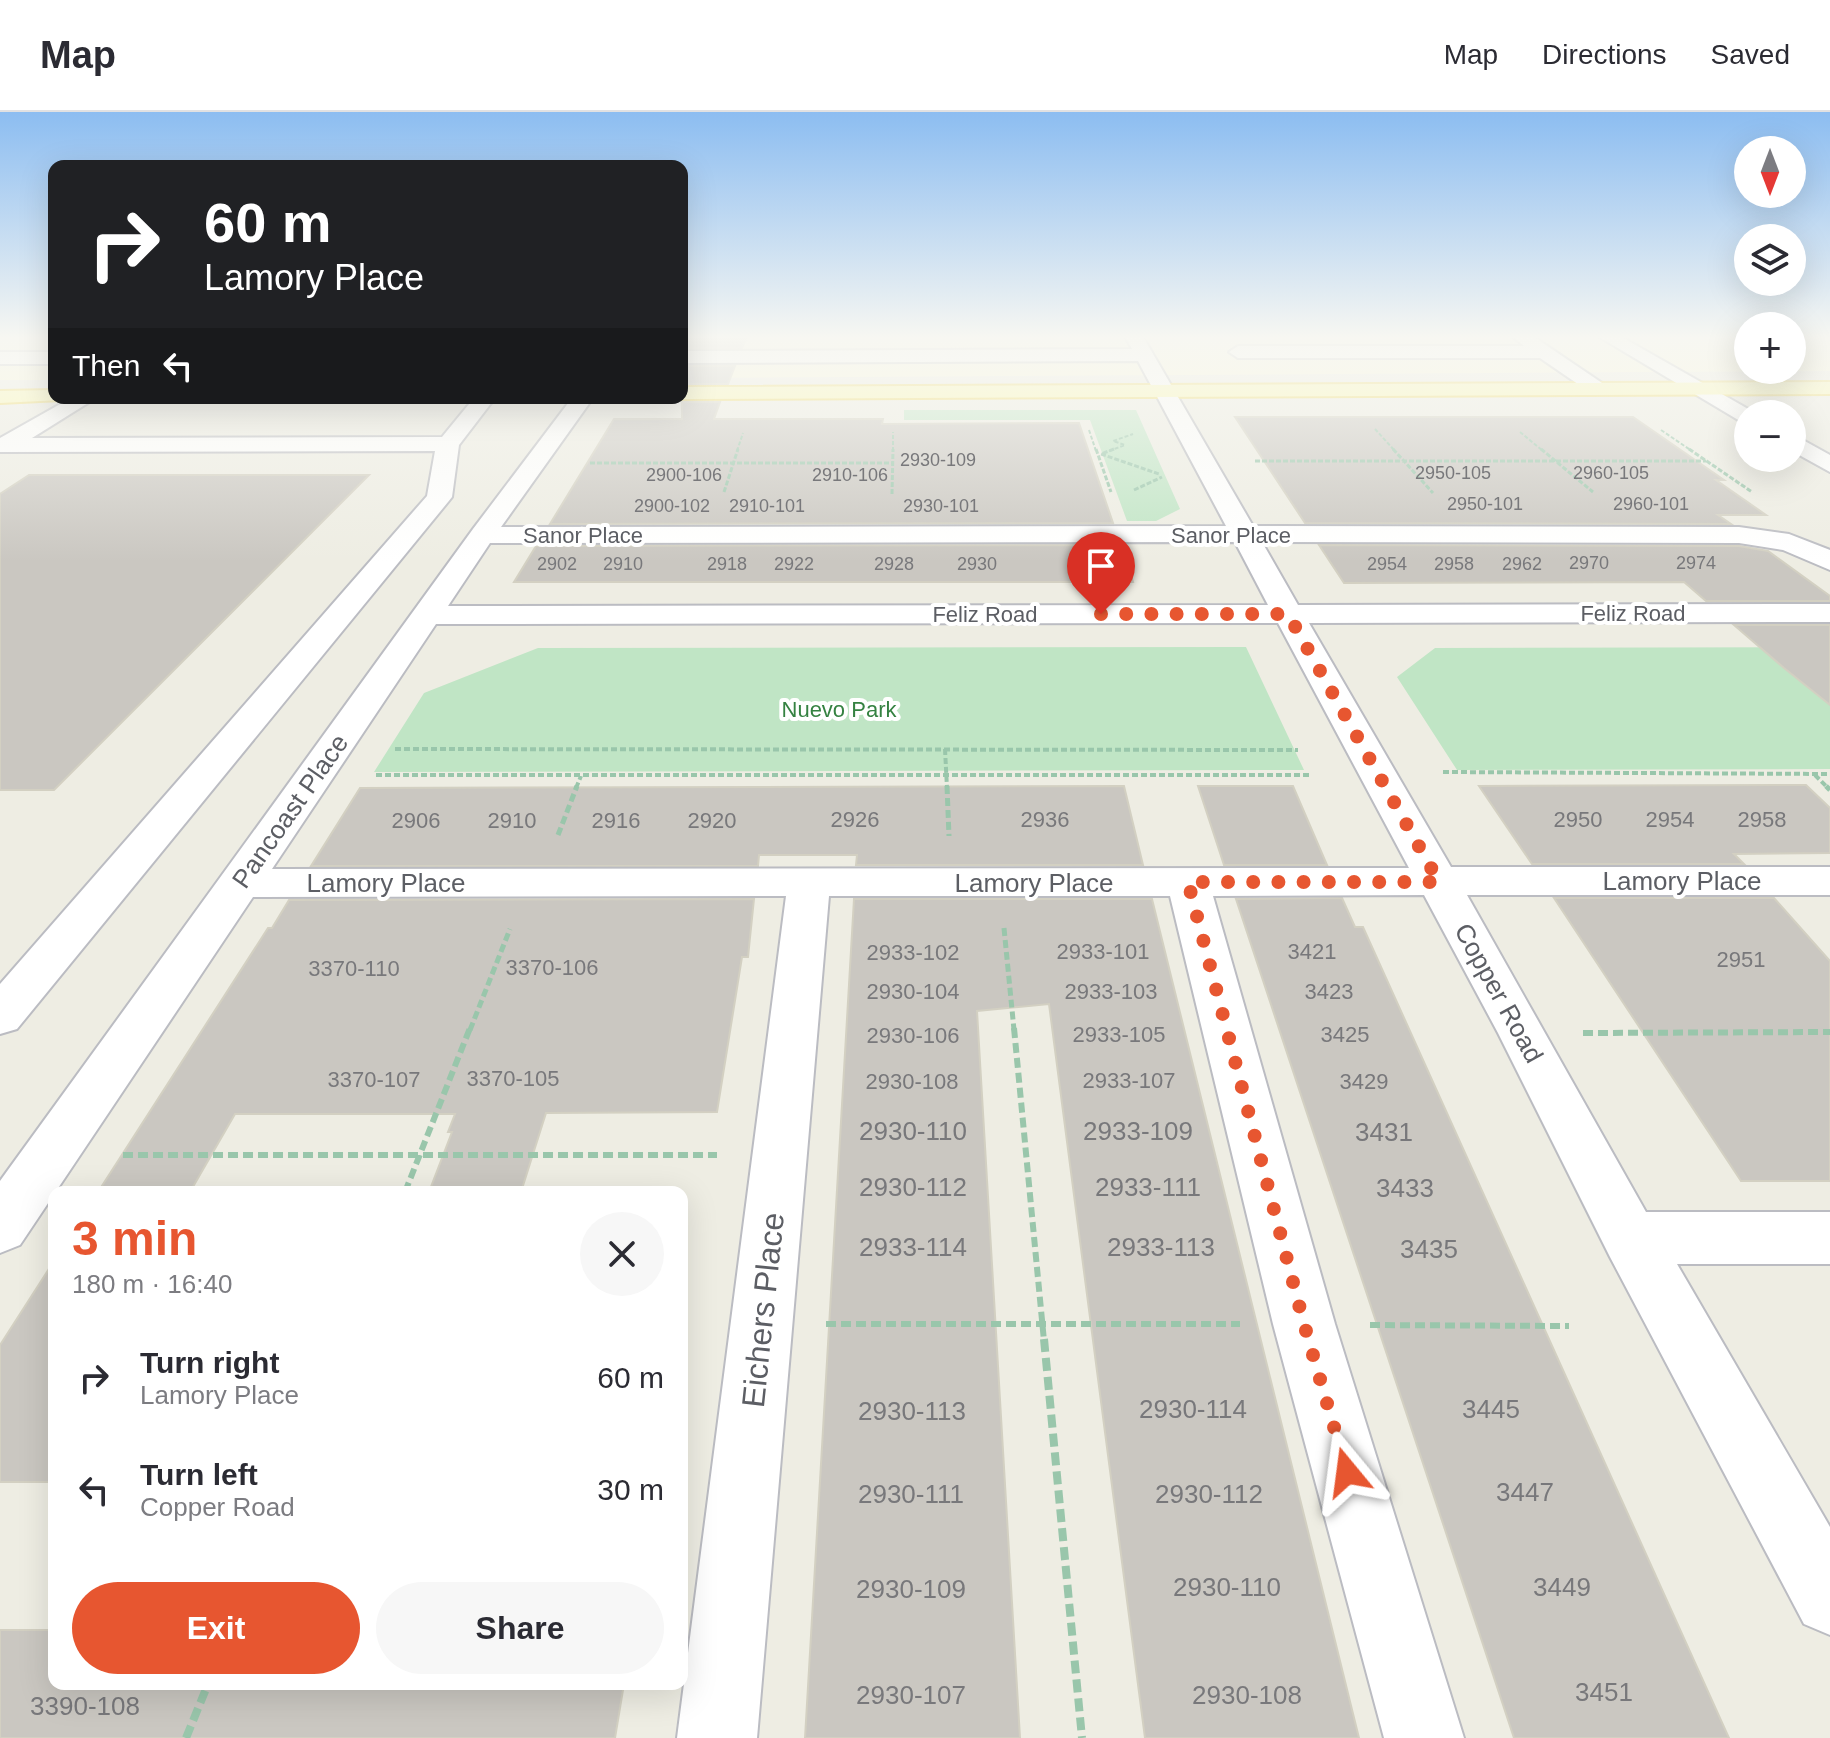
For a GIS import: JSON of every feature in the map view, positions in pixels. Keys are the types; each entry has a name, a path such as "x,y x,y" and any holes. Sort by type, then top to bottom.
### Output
{"street":[{"path":"2,446 63,411"},
{"path":"0,1016 439,497 448,444 475,411"},
{"name":"Pancoast Place","path":"0,1227 482,535 574,411"},
{"name":"Copper Road","path":"1176,411 1439,882 1630,1238 1830,1598"},
{"path":"2,446 448,444"},
{"path":"1806,450 1830,465"},
{"name":"Sanor Place","path":"482,535 1749,535 1779,538 1800,545 1830,562"},
{"name":"Feliz Road","path":"428,615 1830,613"},
{"name":"Lamory Place","path":"239,883 1830,881"},
{"path":"1188,882 1304,1324 1424,1738"},
{"name":"Eichers Place","path":"717,1738 809,883"},
{"path":"1630,1238 1830,1238"}],"path":[{"path":"1366,419 1442,502"},
{"path":"1086,420 1114,498"},
{"path":"724,493 746,424"},
{"path":"1653,425 1758,496"},
{"path":"1513,426 1598,496"},
{"path":"891,508 893,432"},
{"path":"1133,490 1165,476 1101,454 1125,445 1113,441 1137,432"},
{"path":"1250,461 1706,461"},
{"path":"590,463 893,463"},
{"path":"383,749 1298,750"},
{"path":"945,749 951,883"},
{"path":"1443,772 1830,774"},
{"path":"1814,774 1830,790"},
{"path":"365,775 1310,775"},
{"path":"407,1186 581,776"},
{"path":"1002,911 1082,1738"},
{"path":"1522,1033 1830,1032"},
{"path":"50,1155 780,1155"},
{"path":"761,1324 1569,1326"},
{"path":"186,1738 206,1690"}],"green space":[{"path":"904,411 1136,411 1180,509 1156,521 1127,521 1090,420 904,420"},
{"name":"Nuevo Park","path":"1246,647 1304,770 374,772 424,693 538,648"},
{"path":"1830,647 1830,769 1457,770 1397,677 1435,648"}],"building":[{"path":"682,411 717,411 714,419 883,419 882,424 1079,423 1113,523 550,524 614,419 682,419"},
{"path":"1235,417 1633,417 1724,480 1716,480 1766,515 1718,515 1731,524 1305,523"},
{"path":"29,475 369,475 54,790 0,790 0,494"},
{"path":"1121,545 1133,582 514,582 536,546"},
{"path":"1319,545 1739,546 1768,551 1830,596 1830,601 1706,601 1684,582 1344,583"},
{"path":"1734,625 1830,625 1830,705 1784,668"},
{"path":"1806,785 1830,808 1830,853 1734,854 1744,864 1532,864 1479,786"},
{"path":"1124,786 1143,865 856,865 857,855 759,855 758,866 311,866 360,788"},
{"path":"1198,786 1293,786 1327,865 1224,865"},
{"path":"1342,898 1355,927 1363,927 1729,1738 1514,1738 1236,899"},
{"path":"1554,898 1774,898 1830,961 1830,1181 1741,1181"},
{"path":"754,899 748,957 742,957 717,1112 546,1113 523,1186 431,1186 452,1132 448,1132 455,1114 235,1114 193,1186 102,1186 289,900"},
{"path":"854,899 1152,899 1359,1738 1145,1738 1049,1004 977,1011 1020,1738 805,1738"},
{"path":"48,1270 48,1482 0,1482 0,1345"},
{"path":"0,1630 48,1630 48,1690 623,1690 615,1738 0,1738"}],"route":[{"path":"1101,614 1288,614 1439,882 1188,882 1304,1324 1347,1472"}]}
